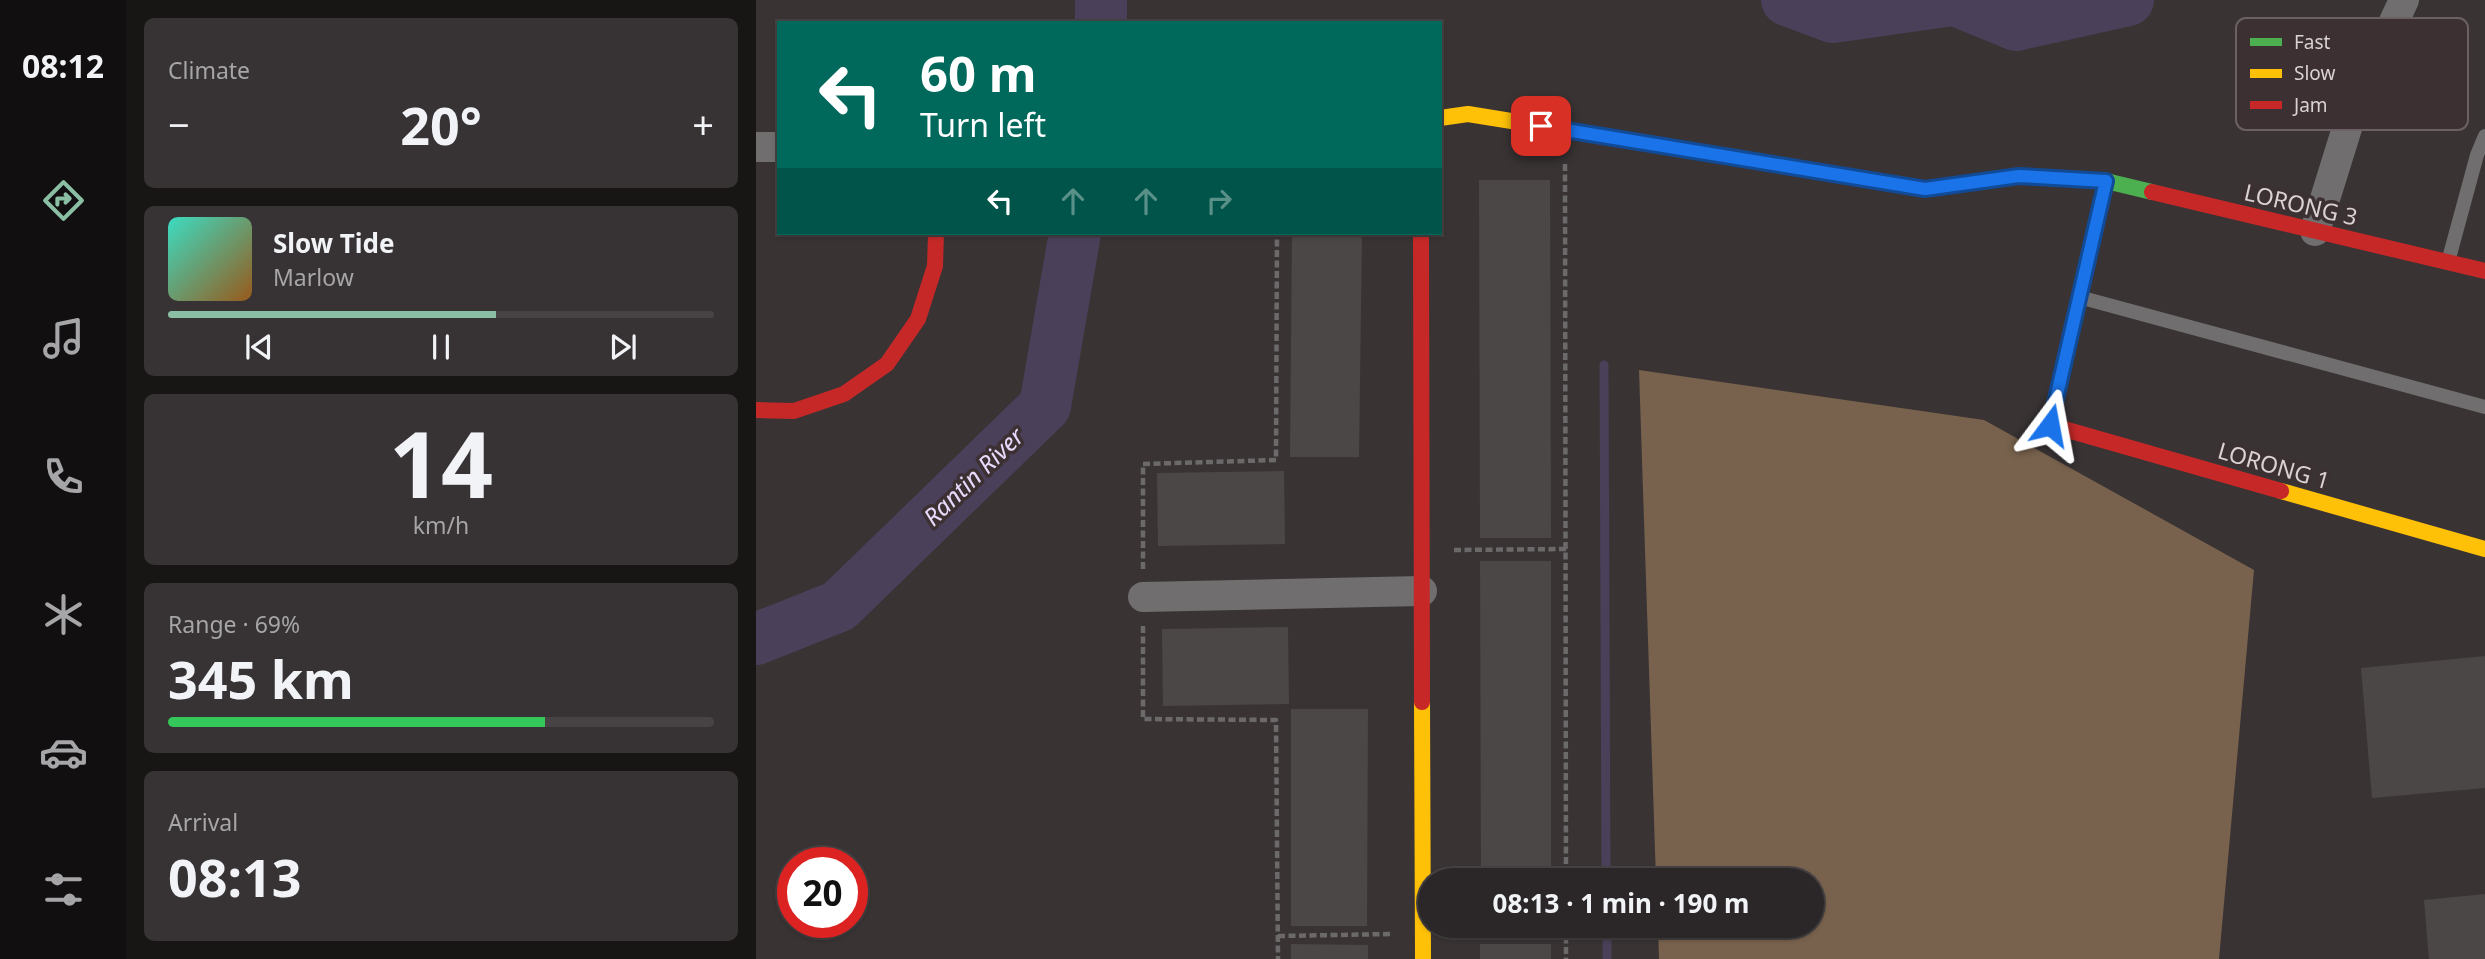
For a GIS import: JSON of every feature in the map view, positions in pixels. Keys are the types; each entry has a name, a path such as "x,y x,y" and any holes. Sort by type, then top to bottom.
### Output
{"street":[{"path":"2396,18 2404,0"},
{"name":"LORONG 3","path":"1442,118 1468,114 1925,189 2019,176 2106,181 2485,271"},
{"path":"2315,230 2346,130"},
{"path":"756,147 777,147"},
{"path":"756,410 794,411 844,394 887,364 918,319 935,266 936,235"},
{"path":"1421,235 1423,959"},
{"name":"LORONG 1","path":"2050,425 2485,549"},
{"path":"1143,597 1422,591"}],"lane":[{"path":"2448,262 2477,155 2485,136"},
{"path":"2050,425 2106,181"},
{"path":"2079,298 2485,407"}],"path":[{"path":"1565,131 1566,868"},
{"path":"1422,550 1566,549"},
{"path":"1566,938 1566,959"}],"shaded area":[{"path":"1639,370 1984,420 2254,570 2219,959 1659,959 1658,938 1824,938 1824,868 1656,868"}],"building":[{"path":"1479,180 1550,180 1551,538 1480,538"},
{"path":"1292,235 1362,235 1359,457 1290,457"},
{"path":"1284,471 1285,544 1158,546 1157,473"},
{"path":"1480,561 1551,561 1551,868 1481,868"},
{"path":"1288,627 1289,704 1163,706 1162,629"},
{"path":"2485,656 2485,788 2372,798 2361,668"},
{"path":"1291,709 1368,709 1367,926 1291,926"},
{"path":"2485,894 2485,959 2429,959 2424,900"},
{"path":"1291,944 1368,945 1368,959 1291,959"},
{"path":"1480,944 1551,944 1551,959 1480,959"}],"waterway":[{"name":"Rantin River","path":"1101,0 1101,21"},
{"name":"Rantin River","path":"1787,0 1833,17 1952,0"},
{"name":"Rantin River","path":"1955,0 2016,25 2128,0"},
{"name":"Rantin River","path":"756,639 839,606 1045,406 1075,235"},
{"path":"1604,365 1606,868"},
{"path":"1607,938 1607,959"}],"traffic: fast":[{"path":"1745,159 1925,189 2019,176 2106,181 2152,192"}],"traffic: slow":[{"path":"1442,118 1468,114 1745,159"},
{"path":"2281,491 2485,549"},
{"path":"1422,702 1423,959"}],"traffic: jam":[{"path":"2152,192 2485,271"},
{"path":"756,410 794,411 844,394 887,364 918,319 935,266 936,235"},
{"path":"1421,235 1422,702"},
{"path":"2050,425 2281,491"}],"route":[{"path":"1541,126 1925,189 2019,176 2106,181 2050,425"}]}
